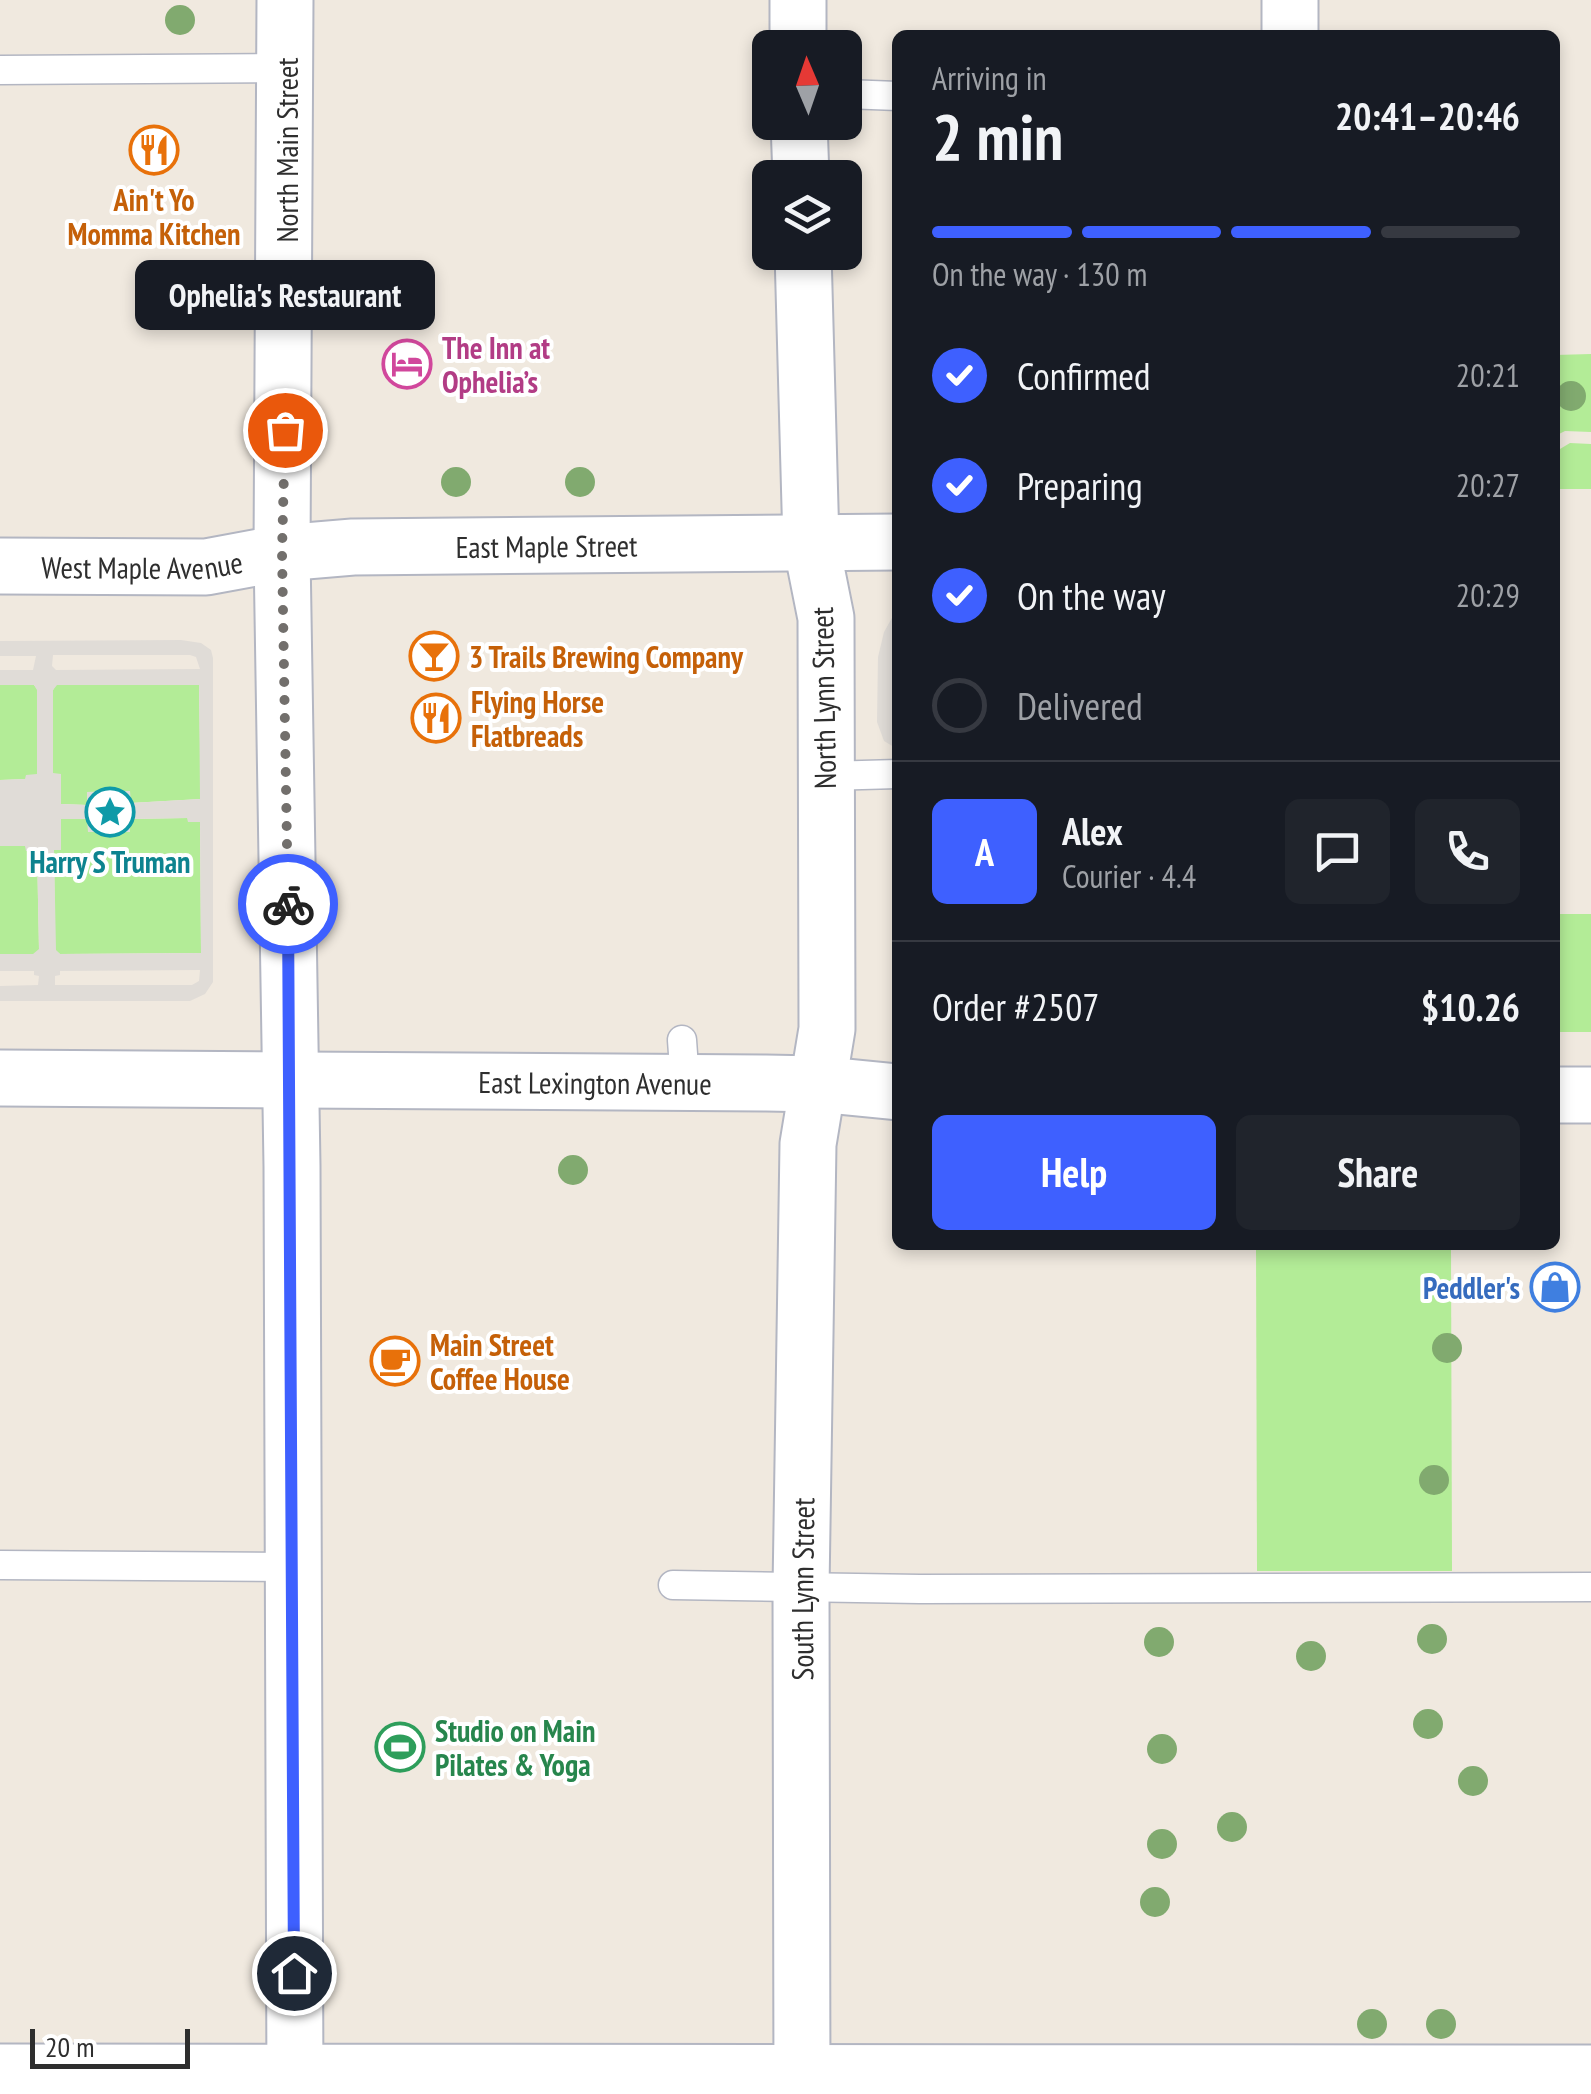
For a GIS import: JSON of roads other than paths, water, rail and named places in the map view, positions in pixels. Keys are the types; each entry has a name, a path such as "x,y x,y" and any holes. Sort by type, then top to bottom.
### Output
{"street":[{"name":"North Main Street","path":"285,0 282,552 291,1081 295,2084"},
{"path":"798,0 798,30"},
{"path":"1290,0 1290,30"},
{"name":"North Lynn Street","path":"803,270 811,543 826,618 827,1029 817,1084"},
{"name":"East Maple Street","path":"282,552 354,547 892,542"},
{"name":"West Maple Avenue","path":"0,566 206,567 282,552"},
{"name":"East Lexington Avenue","path":"0,1078 291,1081 683,1061 817,1084 892,1091"},
{"name":"South Lynn Street","path":"802,2084 801,1589 808,1144 817,1084"},
{"path":"1560,1095 1591,1095"},
{"path":"0,2072 295,2084 802,2084 1591,2073"}],"lane":[{"path":"0,70 287,68"},
{"path":"862,95 892,96"},
{"path":"826,776 892,774"},
{"path":"0,1565 294,1566"},
{"path":"672,1586 1591,1587"}],"place":[{"name":"Ain't Yo Momma Kitchen","path":"154,150"},
{"name":"The Inn at Ophelia’s","path":"407,364"},
{"name":"Ophelia's Restaurant","path":"285,430"},
{"name":"3 Trails Brewing Company","path":"434,656"},
{"name":"Flying Horse Flatbreads","path":"436,718"},
{"name":"Harry S Truman","path":"110,812"},
{"name":"Peddler's","path":"1555,1287"},
{"name":"Main Street Coffee House","path":"395,1361"},
{"name":"Studio on Main Pilates & Yoga","path":"400,1747"}]}
